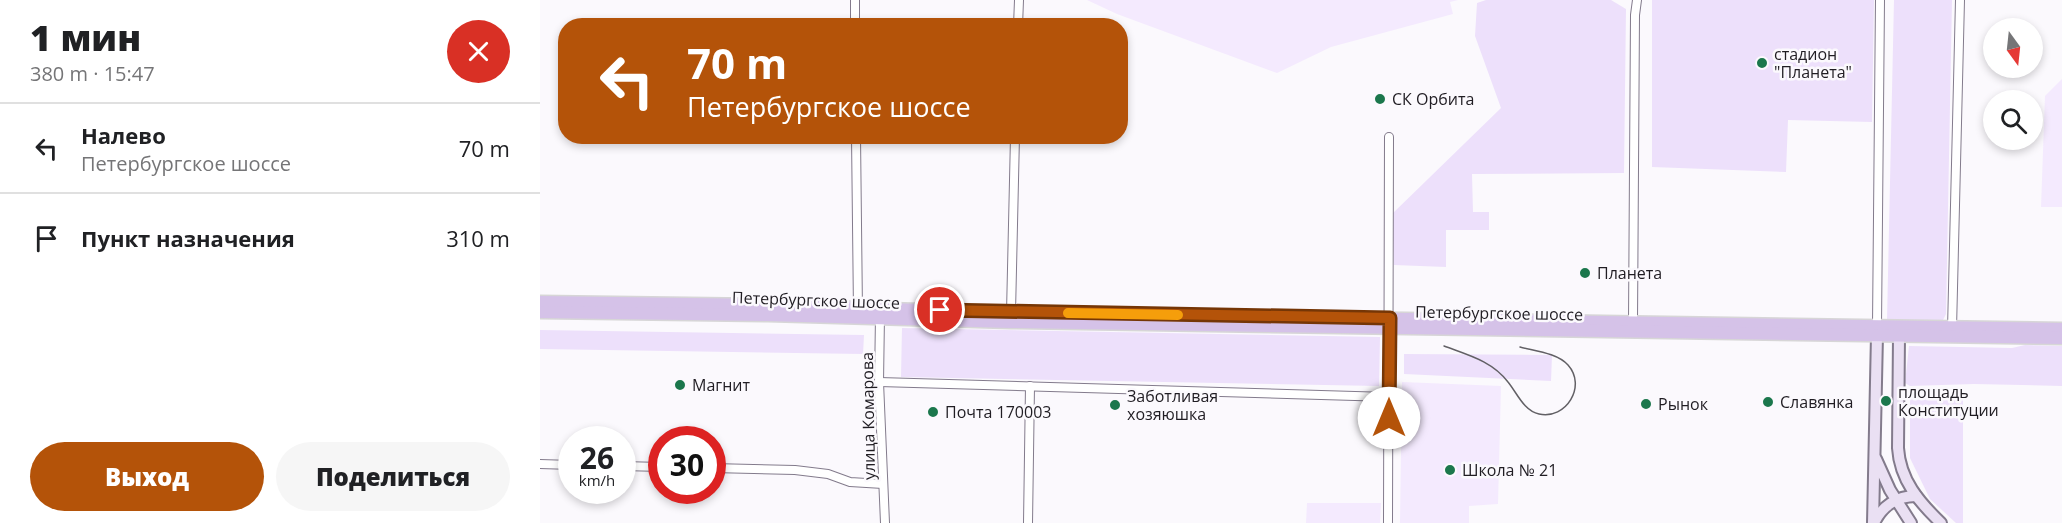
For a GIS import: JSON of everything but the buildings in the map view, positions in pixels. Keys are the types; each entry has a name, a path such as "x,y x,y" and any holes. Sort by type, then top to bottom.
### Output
{"main road":[{"name":"Петербургское шоссе","path":"540,302 1011,318 1881,329 2062,338"},
{"name":"Петербургское шоссе","path":"540,312 858,313"},
{"name":"Петербургское шоссе","path":"1881,329 1899,336 2062,329"},
{"path":"1874,523 1874,453 1881,329"},
{"path":"1899,336 1899,453 1904,476 1916,496 1941,523"},
{"path":"1874,453 1896,500 1911,523"},
{"path":"1874,523 1884,508 1896,500 1916,496"}],"street":[{"path":"855,0 855,18"},
{"path":"1018,18 1019,0"},
{"path":"1633,327 1634,26 1637,0"},
{"path":"1880,0 1881,329"},
{"path":"1952,332 1960,0"},
{"path":"1388,523 1389,138"},
{"path":"856,144 858,313"},
{"path":"1011,318 1015,144"},
{"name":"улица Комарова","path":"880,314 879,382 885,523"},
{"path":"879,382 1389,397"},
{"path":"1028,523 1030,386"},
{"path":"540,464 558,465"},
{"path":"726,468 795,470 828,474 850,482 883,484"}],"shaded area":[{"path":"1087,0 1458,0 1450,2 1453,14 1331,47 1277,73 1117,14"},
{"path":"1486,0 1611,0 1626,9 1624,173 1472,174 1473,212 1489,212 1489,230 1446,230 1446,267 1394,265 1392,214 1501,108 1475,36 1477,3"},
{"name":"стадион \"Планета\"","path":"1652,0 1874,0 1872,122 1788,120 1786,172 1652,167"},
{"path":"1894,0 1952,0 1946,314 1938,323 1887,321"},
{"path":"2062,79 2062,207 2041,207 2045,96"},
{"path":"902,328 1380,337 1379,386 901,377"},
{"path":"540,330 864,335 863,354 540,349"},
{"path":"2025,345 2062,346 2062,386 1974,384 1910,386 1905,383 1909,346 2012,348"},
{"path":"1404,354 1552,355 1551,381 1404,374"},
{"name":"Школа № 21","path":"1402,382 1501,386 1498,504 1469,506 1469,523 1400,523"},
{"path":"1960,396 1963,399 1963,523 1956,523 1930,499 1910,458 1910,397"},
{"path":"1307,503 1381,503 1380,523 1306,523"}],"tram line":[{"path":"1444,346 1495,369 1525,405 1534,412 1539,414 1558,412 1571,400 1575,382 1573,373 1568,365 1558,358 1520,347"}],"slow traffic":[{"path":"1068,313 1178,315"}],"place":[{"name":"стадион \"Планета\"","path":"1762,63"},
{"name":"СК Орбита","path":"1380,99"},
{"name":"Планета","path":"1585,273"},
{"name":"Магнит","path":"680,385"},
{"name":"площадь Конституции","path":"1886,401"},
{"name":"Славянка","path":"1768,402"},
{"name":"Рынок","path":"1646,404"},
{"name":"Заботливая хозяюшка","path":"1115,405"},
{"name":"Почта 170003","path":"933,412"},
{"name":"Школа № 21","path":"1450,470"}],"route":[{"path":"940,310 1390,318 1389,418"}]}
